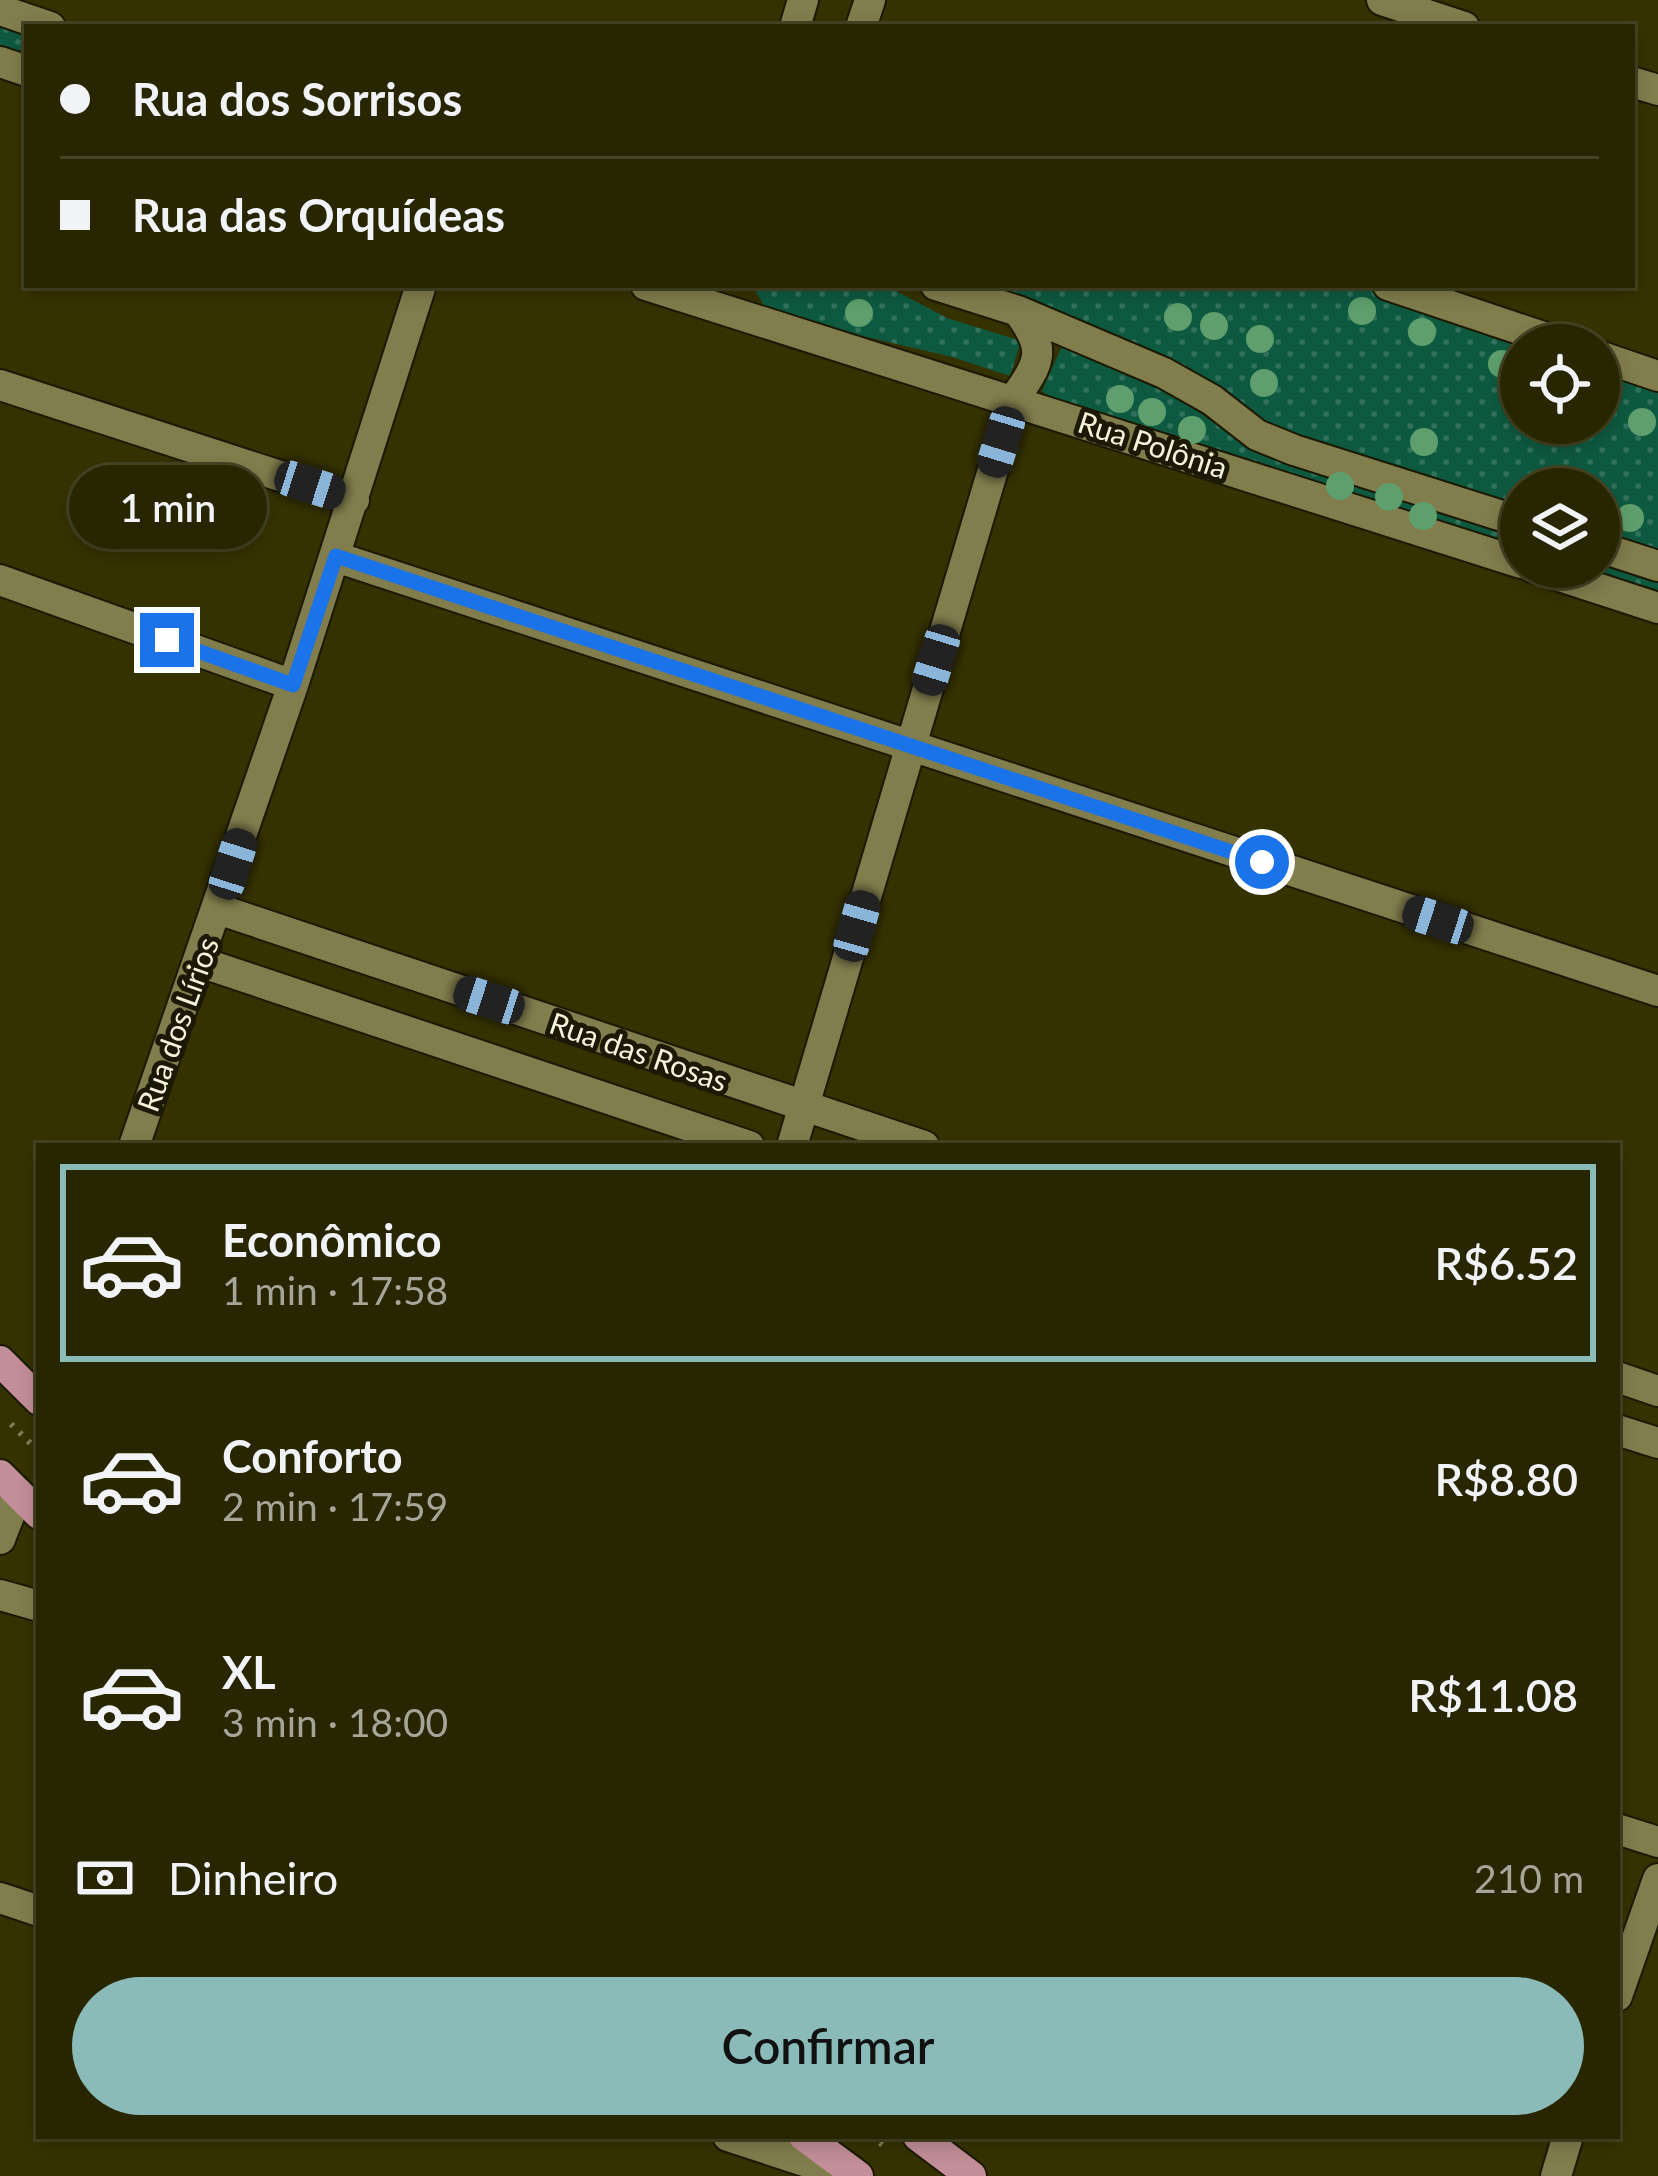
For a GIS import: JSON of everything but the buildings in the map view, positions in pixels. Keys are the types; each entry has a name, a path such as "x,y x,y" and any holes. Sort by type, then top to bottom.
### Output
{"main road":[{"path":"0,1360 36,1395"},
{"path":"807,2139 854,2176"},
{"path":"922,2139 971,2176"}],"street":[{"path":"0,10 41,24"},
{"path":"1391,11 1450,24"},
{"name":"Rua dos Lírios","path":"135,1143 293,685 421,288"},
{"name":"Rua Polônia","path":"655,288 1500,556"},
{"path":"729,288 744,316"},
{"name":"Rua Polônia","path":"945,288 1018,311 1164,374 1212,400 1257,435 1500,515"},
{"path":"1397,288 1504,324"},
{"path":"793,1143 1014,399 1029,378 1038,350 1036,335 1018,311"},
{"path":"1620,363 1658,376"},
{"path":"0,385 354,500"},
{"path":"1620,554 1658,566"},
{"path":"336,556 1658,991"},
{"path":"0,580 293,685"},
{"path":"1597,588 1658,608"},
{"name":"Rua das Rosas","path":"218,909 915,1143"},
{"name":"Rua das Rosas","path":"200,962 740,1143"},
{"path":"1620,1378 1658,1391"},
{"path":"1620,1431 1658,1443"},
{"path":"0,1539 19,1494"},
{"path":"0,1594 36,1605"},
{"path":"1620,1829 1658,1842"},
{"path":"1620,1987 1658,1879"},
{"path":"0,1898 36,1910"},
{"path":"737,2139 854,2176"},
{"path":"1556,2176 1567,2139"}],"path":[{"path":"0,1413 36,1449"}],"green space":[{"path":"0,19 24,27 24,60 0,51"},
{"path":"891,288 947,318 1021,341 1010,376 952,357 769,314 755,290"},
{"path":"966,288 1377,288 1500,331 1500,444 1620,444 1620,371 1658,385 1658,554 1620,542 1620,468 1500,468 1500,505 1258,430"},
{"path":"1065,339 1187,404 1251,449 1500,531 1500,548 1056,402 1042,391"},
{"path":"1620,569 1658,581 1658,600 1620,587"}],"route":[{"path":"167,640 293,685 336,556 1262,862"}]}
